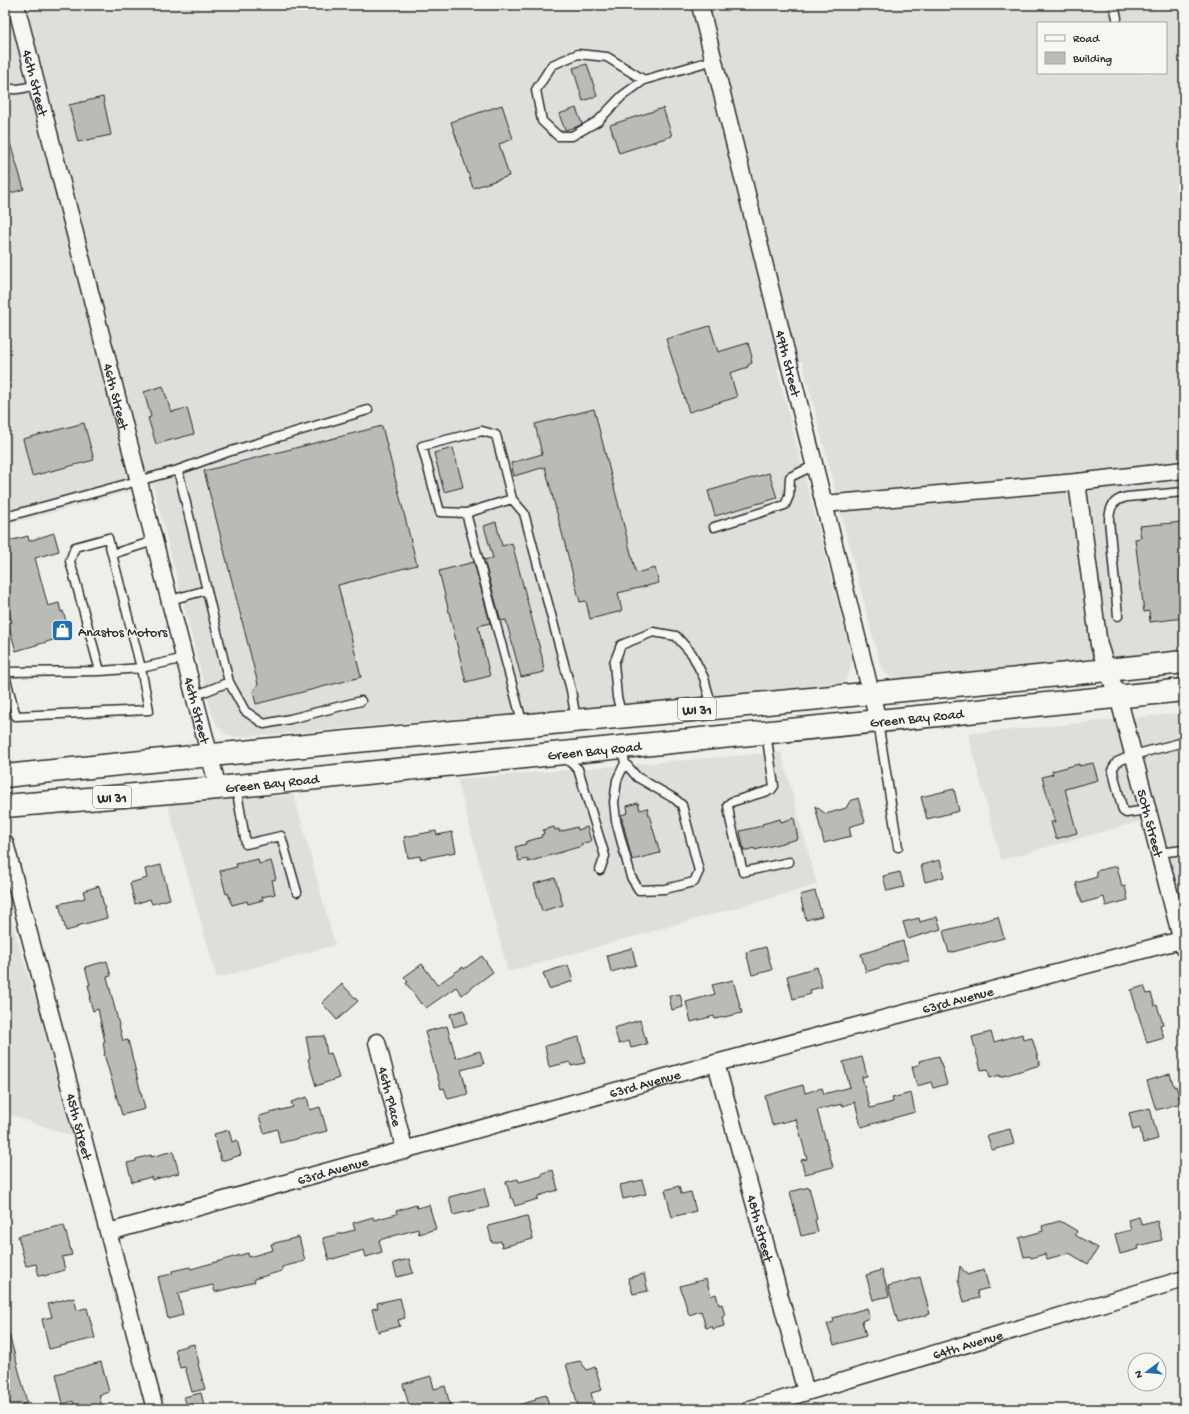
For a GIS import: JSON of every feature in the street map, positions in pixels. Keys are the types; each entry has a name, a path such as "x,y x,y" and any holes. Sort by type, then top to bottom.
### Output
{"main road":[{"name":"Green Bay Road","path":"5,776 210,754 576,721 1184,662"},
{"name":"Green Bay Road","path":"5,806 227,787 561,754 624,755 766,732 1184,690"}],"street":[{"name":"46th Street","path":"16,5 194,696 210,754 227,787"},
{"name":"49th Street","path":"700,5 878,721"},
{"path":"824,504 1077,482 1184,470"},
{"name":"50th Street","path":"1077,482 1099,644 1106,670 1118,696 1183,945"},
{"name":"45th Street","path":"5,843 109,1232 153,1408"},
{"name":"63rd Avenue","path":"109,1232 716,1064 1183,945"},
{"name":"46th Place","path":"377,1042 405,1151"},
{"name":"48th Street","path":"716,1064 806,1392"},
{"name":"64th Avenue","path":"750,1409 1184,1279"}],"lane":[{"path":"1114,5 1117,18"},
{"path":"644,80 607,56 578,54 552,65 536,90 542,121 558,136 572,136 598,121 622,96 644,80 714,60"},
{"path":"5,87 10,90 36,85"},
{"path":"5,517 178,470 228,452 368,410"},
{"path":"512,499 466,513 440,512 422,446 482,430 496,435 512,499 524,513 571,690 576,721"},
{"path":"714,527 785,505 789,496 790,477 815,466"},
{"path":"178,470 229,682 245,711 264,724 361,701"},
{"path":"1118,616 1109,520 1113,503 1119,499 1127,497 1184,492"},
{"path":"466,513 523,726"},
{"path":"100,671 70,562 75,547 108,538 141,668 149,710 16,716 5,674 100,671 141,668 185,658"},
{"path":"112,554 154,541"},
{"path":"170,600 207,590"},
{"path":"622,716 617,697 614,663 621,645 653,632 676,636 692,654 704,678 712,708"},
{"path":"194,696 229,682"},
{"path":"878,721 898,847"},
{"path":"766,732 774,786 771,790 731,802 728,805 730,819 743,872 789,862"},
{"path":"1147,810 1126,813 1123,811 1113,768 1117,762 1133,755 1184,742"},
{"path":"561,754 578,769 605,856 600,870"},
{"path":"624,755 637,776 675,799 682,805 699,871 694,882 665,889 639,890 631,876 616,821 614,802 617,780 624,755"},
{"path":"227,787 246,844 281,836 297,892"},
{"path":"1158,853 1184,850"}],"shaded area":[{"path":"5,5 1184,5 1184,651 898,679 893,679 886,674 881,667 877,654 802,361 777,369 852,659 845,681 836,685 234,737 224,733 218,727 212,715 153,485 5,525"},
{"path":"1184,713 1184,876 1174,878 1158,816 1001,860 968,734"},
{"path":"781,752 817,885 508,972 457,779"},
{"path":"294,795 335,945 217,978 167,803"},
{"path":"5,899 39,1012 72,1136 5,1113"}],"building":[{"path":"587,64 597,96 583,101 573,68"},
{"path":"103,97 111,135 78,142 69,105"},
{"path":"502,105 513,139 499,144 509,176 473,188 451,122"},
{"path":"576,108 582,124 565,130 559,114"},
{"path":"663,108 672,136 619,153 610,125"},
{"path":"5,136 8,136 24,189 5,195"},
{"path":"710,326 718,352 748,343 752,363 748,365 748,367 730,373 737,397 689,412 666,339"},
{"path":"163,386 171,412 187,408 194,434 156,444 148,418 151,417 144,392"},
{"path":"594,409 636,573 655,568 659,583 618,593 622,611 590,619 586,601 580,602 545,467 514,476 511,463 542,454 535,424"},
{"path":"84,423 94,460 32,476 23,439"},
{"path":"382,426 417,565 338,585 361,677 256,704 253,691 258,684 204,471"},
{"path":"453,448 463,487 444,492 434,453"},
{"path":"769,473 777,498 715,516 708,491"},
{"path":"496,522 502,546 512,543 542,657 544,672 521,677 506,620 501,621 484,560 493,558 484,526"},
{"path":"1184,522 1184,618 1150,622 1149,611 1144,612 1135,539 1141,538 1139,526"},
{"path":"54,533 59,551 35,558 48,606 59,603 70,635 16,651 8,623 12,622 5,600 5,542 28,536 29,541"},
{"path":"474,562 490,623 478,626 490,676 466,682 439,571"},
{"path":"1093,763 1098,780 1065,789 1077,833 1056,839 1051,822 1055,822 1042,777 1053,774 1052,771 1079,764 1079,766"},
{"path":"954,789 959,811 927,819 921,797"},
{"path":"858,798 865,822 849,827 851,836 824,843 815,806 826,814 846,808 850,801"},
{"path":"638,803 640,810 647,808 660,853 632,860 621,815 628,813 627,806"},
{"path":"794,818 798,839 755,850 754,848 744,851 740,831 762,826 762,824 780,819 781,822"},
{"path":"554,827 555,830 559,829 559,832 577,827 578,830 587,827 591,841 581,844 582,846 528,862 528,859 519,861 515,847 526,844 525,842 542,837 541,835 544,834 543,830"},
{"path":"436,831 437,835 452,832 456,852 420,859 420,856 408,858 404,837"},
{"path":"258,859 259,864 271,861 276,879 272,880 275,894 262,897 263,900 248,904 247,901 232,905 228,893 226,894 220,871 237,867 236,864"},
{"path":"940,860 944,877 925,882 921,865"},
{"path":"161,865 170,899 152,904 150,899 135,904 130,883 147,878 145,869"},
{"path":"1117,866 1122,887 1125,886 1128,900 1106,906 1104,897 1082,903 1076,883 1097,877 1096,871"},
{"path":"900,872 904,887 887,891 883,876"},
{"path":"555,878 563,905 542,911 534,884"},
{"path":"99,886 107,918 77,926 77,928 66,931 59,904 85,898 83,891"},
{"path":"815,891 822,916 806,920 800,895"},
{"path":"937,917 941,929 908,939 903,922 919,918 920,922"},
{"path":"998,917 1004,938 949,953 943,931"},
{"path":"903,941 908,959 866,972 861,954"},
{"path":"766,947 772,970 752,975 746,952"},
{"path":"632,948 636,965 611,972 607,955"},
{"path":"482,956 493,972 462,995 456,987 426,1008 422,1003 421,1004 406,983 408,982 404,977 422,964 437,985"},
{"path":"107,961 111,976 107,977 123,1041 128,1040 145,1109 122,1115 104,1054 103,1042 105,1042 98,1009 93,1011 89,997 91,997 88,985 90,985 85,967"},
{"path":"568,965 573,981 549,989 543,973"},
{"path":"817,967 822,987 810,990 811,994 793,999 787,976"},
{"path":"733,980 742,1013 715,1019 714,1016 691,1022 686,1002 715,994 712,985"},
{"path":"342,984 358,1001 337,1020 322,1003"},
{"path":"1144,986 1147,994 1151,993 1155,1006 1157,1005 1163,1024 1160,1025 1164,1038 1147,1043 1131,990"},
{"path":"680,994 683,1007 672,1010 669,996"},
{"path":"464,1010 467,1023 454,1027 450,1014"},
{"path":"640,1020 647,1044 631,1048 629,1041 619,1044 614,1028"},
{"path":"447,1026 456,1058 480,1051 484,1064 461,1070 468,1094 448,1099 444,1088 441,1089 425,1032"},
{"path":"991,1032 994,1042 1022,1034 1023,1040 1032,1038 1040,1065 1000,1077 1000,1075 990,1078 988,1069 981,1070 972,1037"},
{"path":"324,1036 327,1054 331,1053 339,1078 316,1086 308,1059 310,1058 306,1037"},
{"path":"579,1037 585,1063 571,1066 570,1062 549,1067 545,1046"},
{"path":"939,1056 947,1084 933,1088 931,1082 917,1086 912,1067 920,1064 919,1061"},
{"path":"862,1057 867,1076 862,1077 870,1108 893,1102 892,1098 911,1093 915,1112 861,1127 855,1102 843,1106 842,1104 817,1110 833,1167 805,1174 801,1160 807,1159 796,1119 772,1125 765,1096 803,1085 805,1093 822,1088 824,1094 850,1087 843,1062"},
{"path":"1170,1074 1174,1087 1176,1086 1181,1103 1156,1110 1147,1081"},
{"path":"307,1097 310,1110 320,1107 327,1131 280,1143 277,1129 264,1133 259,1116 293,1107 291,1102"},
{"path":"1150,1108 1158,1139 1143,1143 1140,1128 1133,1130 1129,1113"},
{"path":"1010,1129 1014,1144 992,1150 987,1135"},
{"path":"229,1130 232,1142 237,1140 241,1155 221,1161 214,1134"},
{"path":"173,1151 179,1173 152,1180 151,1177 132,1182 127,1163 151,1155 151,1157"},
{"path":"553,1170 558,1190 538,1196 538,1199 515,1206 506,1182 518,1179 519,1182 542,1176 542,1173"},
{"path":"642,1180 646,1194 623,1199 620,1185"},
{"path":"679,1186 681,1194 691,1192 696,1211 672,1217 665,1190"},
{"path":"809,1187 817,1219 815,1220 818,1232 801,1236 790,1192"},
{"path":"484,1188 489,1207 453,1215 449,1197"},
{"path":"416,1205 417,1208 429,1205 436,1229 419,1234 418,1229 379,1240 382,1252 366,1257 364,1250 329,1260 323,1238 355,1230 353,1223 373,1217 374,1220 397,1214 396,1211"},
{"path":"527,1216 533,1239 502,1247 501,1241 492,1243 488,1226"},
{"path":"1139,1217 1142,1225 1157,1221 1162,1240 1138,1246 1139,1249 1120,1254 1115,1234 1131,1230 1128,1220"},
{"path":"1060,1221 1077,1231 1075,1235 1098,1248 1088,1264 1069,1253 1047,1259 1045,1254 1031,1258 1030,1256 1024,1257 1019,1238 1043,1231 1042,1226"},
{"path":"64,1225 72,1255 62,1257 65,1270 39,1276 36,1264 26,1266 18,1236"},
{"path":"299,1237 305,1261 282,1267 282,1271 254,1279 255,1282 215,1292 213,1285 178,1293 183,1315 168,1319 158,1277 172,1274 172,1271 190,1267 191,1269 248,1253 249,1257 273,1250 271,1244"},
{"path":"409,1259 413,1273 397,1277 393,1263"},
{"path":"960,1266 967,1275 984,1270 989,1288 977,1291 979,1298 964,1302 958,1280"},
{"path":"882,1270 889,1296 873,1300 866,1275"},
{"path":"644,1274 648,1291 633,1294 628,1278"},
{"path":"920,1277 930,1314 898,1323 888,1286"},
{"path":"706,1279 711,1296 716,1294 719,1305 722,1304 725,1316 722,1317 724,1326 713,1329 712,1326 706,1328 701,1311 689,1315 680,1286"},
{"path":"74,1298 77,1310 87,1308 95,1338 49,1349 42,1319 52,1317 48,1304"},
{"path":"400,1298 405,1318 398,1320 400,1326 378,1332 372,1309 378,1308 377,1303"},
{"path":"867,1308 869,1318 862,1321 866,1336 834,1345 827,1324 834,1322 833,1318"},
{"path":"5,1334 9,1334 23,1386 27,1403 22,1404 23,1409 5,1409"},
{"path":"194,1344 205,1389 192,1392 185,1367 180,1368 175,1349"},
{"path":"580,1361 587,1370 595,1367 602,1390 591,1393 594,1405 579,1409 566,1364"},
{"path":"101,1362 109,1392 99,1395 102,1407 96,1409 75,1409 73,1401 63,1404 56,1374"},
{"path":"431,1376 434,1389 445,1386 450,1405 436,1409 410,1409 403,1384"},
{"path":"201,1393 205,1409 188,1409 184,1397"},
{"path":"546,1395 550,1409 516,1409 515,1406 536,1400 535,1398"}],"place":[{"name":"Anastos Motors","path":"62,631"}]}
